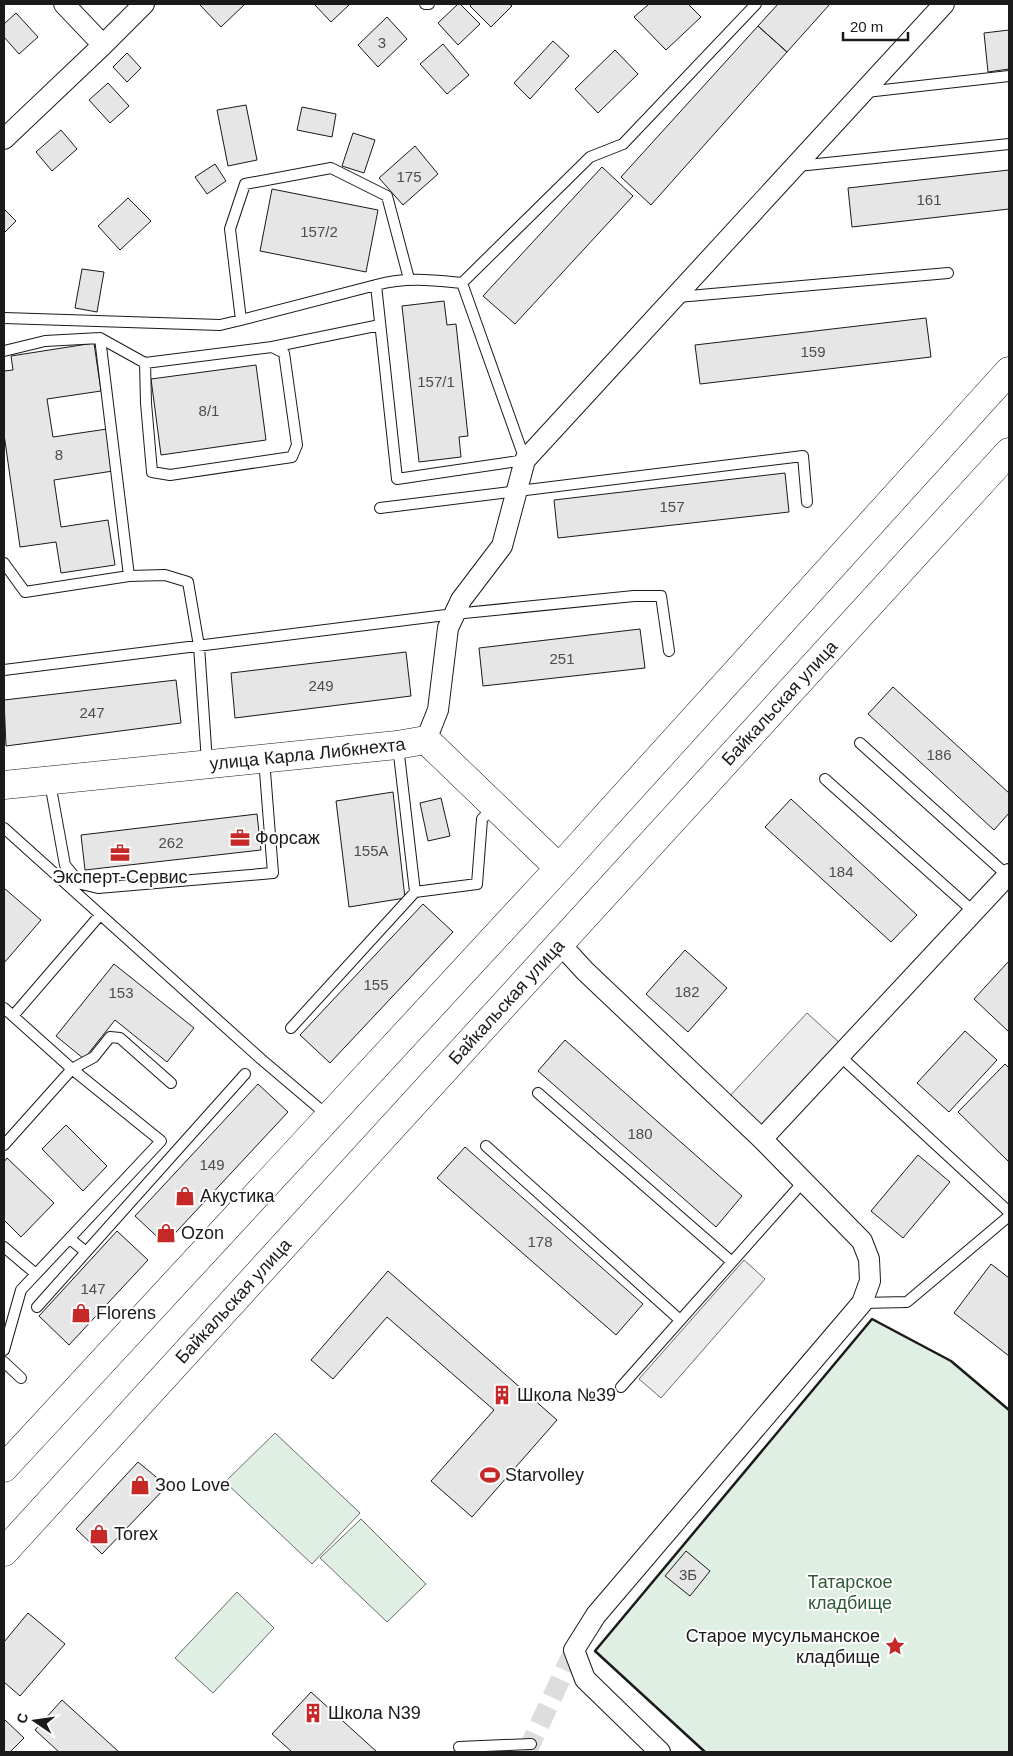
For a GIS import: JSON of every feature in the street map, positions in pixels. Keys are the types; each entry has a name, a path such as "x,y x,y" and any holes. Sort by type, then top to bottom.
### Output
{"main road":[{"path":"4,1468 559,868 1009,371"},
{"name":"Байкальская улица","path":"4,1552 1009,452"},
{"name":"улица Карла Либкнехта","path":"4,785 398,745 426,740 559,868"}],"street":[{"path":"64,4 103,45"},
{"path":"4,139 144,4"},
{"path":"426,740 438,710 448,628 461,600 502,546 525,460 944,4"},
{"path":"762,1139 1008,875"},
{"path":"560,945 804,1181 862,1241 868,1259 870,1280 862,1303 596,1615 574,1650 585,1679 660,1752"}],"lane":[{"path":"4,318 220,325 376,285 409,279 462,283 590,157 623,144 756,4"},
{"path":"863,92 1009,76"},
{"path":"794,167 1009,144"},
{"path":"241,320 230,228 245,184 331,168 387,196 409,279"},
{"path":"674,298 948,273"},
{"path":"376,285 398,479 525,460 462,283"},
{"path":"4,352 45,341 100,338 145,363 272,347 380,325"},
{"path":"100,338 129,576"},
{"path":"145,363 146,403 152,472 170,475 292,456 297,445 284,353 272,347"},
{"path":"380,508 802,456 807,502"},
{"path":"4,563 24,592 129,576 165,575 188,582 199,646 207,764"},
{"path":"4,670 454,614 634,596 661,596 669,650"},
{"path":"860,743 1008,875"},
{"path":"398,745 415,892"},
{"path":"50,781 65,865 81,884 98,888 273,873 264,758"},
{"path":"825,779 974,912"},
{"path":"291,1028 415,892 477,884 482,819 494,806"},
{"path":"4,828 261,1059 328,1116"},
{"path":"13,1016 100,915"},
{"path":"4,1008 72,1070 161,1141 21,1290 4,1350"},
{"path":"4,1144 72,1070 94,1057 110,1037 120,1038 171,1083"},
{"path":"840,1056 1009,1212"},
{"path":"37,1307 245,1074"},
{"path":"538,1093 732,1262"},
{"path":"486,1146 680,1320"},
{"path":"621,1387 804,1181"},
{"path":"862,1303 907,1302 1009,1216"},
{"path":"70,1239 86,1252"},
{"path":"4,1247 36,1274"},
{"path":"4,1362 21,1378"},
{"path":"458,1747 531,1744"}],"green space":[{"name":"Татарское кладбище","path":"872,1319 951,1361 1009,1410 1009,1752 705,1752 595,1651"},
{"path":"275,1433 360,1513 312,1564 225,1482"},
{"path":"361,1519 426,1584 387,1622 320,1558"},
{"path":"237,1592 274,1628 213,1693 175,1658"}],"shaded area":[{"path":"807,1013 841,1044 761,1130 727,1099"},
{"path":"744,1260 765,1279 661,1398 639,1379"}],"building":[{"path":"199,4 245,4 221,27"},
{"path":"314,4 350,4 331,22"},
{"path":"458,4 480,24 458,45 438,23"},
{"path":"472,4 509,4 512,6 491,27 470,6"},
{"path":"649,4 688,4 701,17 666,50 634,17"},
{"path":"778,4 830,4 787,52 758,26"},
{"path":"16,13 38,37 19,54 4,37 4,24"},
{"path":"387,17 407,39 378,67 358,45"},
{"path":"758,26 787,52 651,205 621,177"},
{"path":"1009,30 1009,69 988,72 984,33"},
{"path":"553,41 569,56 530,99 514,83"},
{"path":"443,44 469,75 447,94 420,64"},
{"path":"615,50 638,74 598,113 575,89"},
{"path":"127,53 141,68 127,82 113,67"},
{"path":"108,83 129,106 110,123 89,100"},
{"path":"246,105 257,160 228,166 217,110"},
{"path":"302,107 336,114 332,137 297,130"},
{"path":"61,130 77,149 52,171 36,152"},
{"path":"353,133 375,140 364,173 342,166"},
{"path":"415,146 438,174 403,205 379,178"},
{"path":"215,164 226,181 207,194 195,177"},
{"path":"602,167 633,196 515,324 483,296"},
{"path":"1009,170 1009,209 852,227 848,188"},
{"path":"272,189 378,210 366,272 260,251"},
{"path":"128,198 151,221 120,250 98,226"},
{"path":"4,209 16,221 4,233"},
{"path":"82,269 104,272 97,312 75,308"},
{"path":"444,301 447,325 456,324 468,436 459,437 461,457 419,462 402,306"},
{"path":"926,318 931,357 700,384 695,345"},
{"path":"94,343 101,391 47,399 53,437 107,429 113,471 54,480 61,527 108,520 115,565 61,573 56,542 20,547 4,434 4,371 13,370 11,356"},
{"path":"256,365 266,440 161,455 151,379"},
{"path":"785,473 789,512 558,538 554,500"},
{"path":"640,629 645,668 483,686 479,648"},
{"path":"406,652 411,696 235,718 231,673"},
{"path":"176,680 181,723 6,746 4,700"},
{"path":"893,687 1009,793 1009,813 994,830 868,714"},
{"path":"393,792 405,898 349,907 336,801"},
{"path":"441,798 450,836 428,841 420,803"},
{"path":"791,799 917,915 891,942 765,827"},
{"path":"257,814 261,850 85,870 81,835"},
{"path":"4,888 41,920 4,963"},
{"path":"423,904 453,932 330,1063 300,1035"},
{"path":"685,950 727,988 688,1032 646,994"},
{"path":"1009,961 1009,1032 974,999"},
{"path":"114,964 194,1028 167,1062 115,1020 84,1059 56,1036"},
{"path":"965,1031 997,1060 949,1112 917,1083"},
{"path":"565,1040 742,1196 716,1227 538,1071"},
{"path":"1005,1064 1009,1068 1009,1162 958,1112"},
{"path":"258,1084 288,1112 165,1244 135,1216"},
{"path":"66,1125 107,1166 83,1191 42,1149"},
{"path":"465,1147 643,1304 616,1335 437,1178"},
{"path":"918,1155 950,1182 903,1238 871,1211"},
{"path":"7,1158 54,1203 21,1237 4,1220 4,1162"},
{"path":"117,1231 148,1260 69,1345 39,1316"},
{"path":"991,1264 1009,1278 1009,1356 954,1313"},
{"name":"Школа №39","path":"388,1271 557,1420 472,1517 431,1481 494,1410 387,1317 333,1379 311,1360"},
{"path":"138,1462 167,1486 102,1554 76,1529"},
{"path":"686,1551 710,1571 690,1596 665,1576"},
{"path":"28,1613 65,1644 20,1696 4,1682 4,1642"},
{"name":"Школа N39","path":"311,1692 377,1752 292,1752 272,1734"},
{"path":"62,1700 119,1752 59,1752 35,1730"},
{"path":"4,1719 24,1738 10,1752 4,1752"}],"tunnel":[{"path":"527,1752 574,1650"}],"wall":[{"path":"705,1752 595,1651 872,1319 951,1361 1009,1410"}],"place":[{"name":"Форсаж","path":"240,838"},
{"name":"Эксперт-Сервис","path":"120,853"},
{"name":"Акустика","path":"185,1196"},
{"name":"Ozon","path":"166,1233"},
{"name":"Florens","path":"81,1313"},
{"name":"Школа №39","path":"502,1395"},
{"name":"Starvolley","path":"490,1475"},
{"name":"Зоо Love","path":"140,1485"},
{"name":"Torex","path":"99,1534"},
{"name":"Старое мусульманское кладбище","path":"895,1646"},
{"name":"Школа N39","path":"313,1713"}]}
